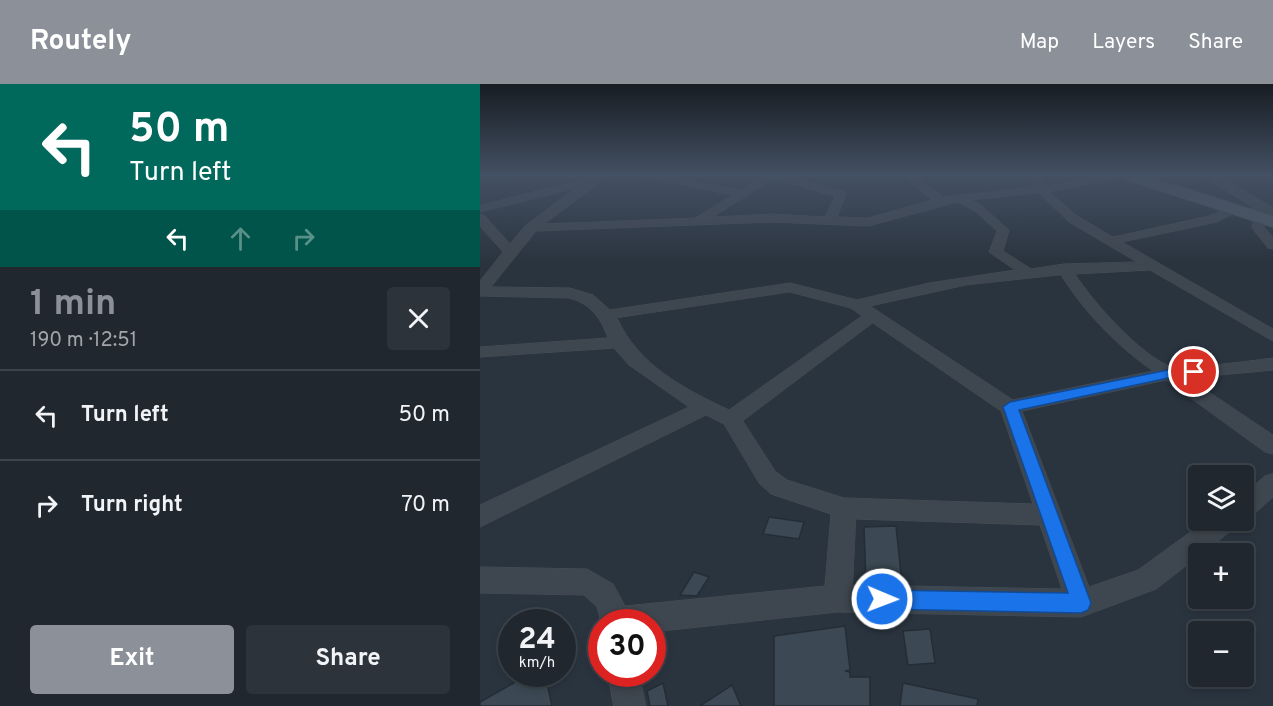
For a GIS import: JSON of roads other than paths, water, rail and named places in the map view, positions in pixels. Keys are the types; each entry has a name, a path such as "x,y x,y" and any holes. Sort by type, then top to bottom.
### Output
{"main road":[{"path":"1240,205 1269,215"}],"street":[{"path":"480,210 497,205"},
{"path":"480,291 508,250 530,228 562,205"},
{"path":"699,220 722,205"},
{"path":"830,220 836,205"},
{"path":"530,228 772,218 868,222 926,205"},
{"path":"973,205 1003,230 1004,233 996,252 1027,272"},
{"path":"1056,205 1073,219 1150,266 1273,336"},
{"path":"1111,241 1212,219 1240,205"},
{"path":"1257,205 1269,215 1258,228 1273,245"},
{"path":"481,224 508,250"},
{"path":"731,419 865,310 906,292 1064,268 1150,266"},
{"path":"1064,268 1084,299 1133,349 1273,446"},
{"path":"608,315 790,287 865,310 1010,407 1081,603"},
{"path":"480,291 570,293 588,298 608,315 619,342 657,379 731,419 767,477 779,487 844,508 1049,515"},
{"path":"480,352 619,342"},
{"path":"1010,407 1168,374 1273,364"},
{"path":"480,517 706,407"},
{"path":"1254,499 1273,483"},
{"path":"838,598 844,508"},
{"path":"666,617 838,598 1081,603 1146,580 1212,531"},
{"path":"480,580 587,582 600,589 609,598 612,609"},
{"path":"626,687 630,706"}]}
